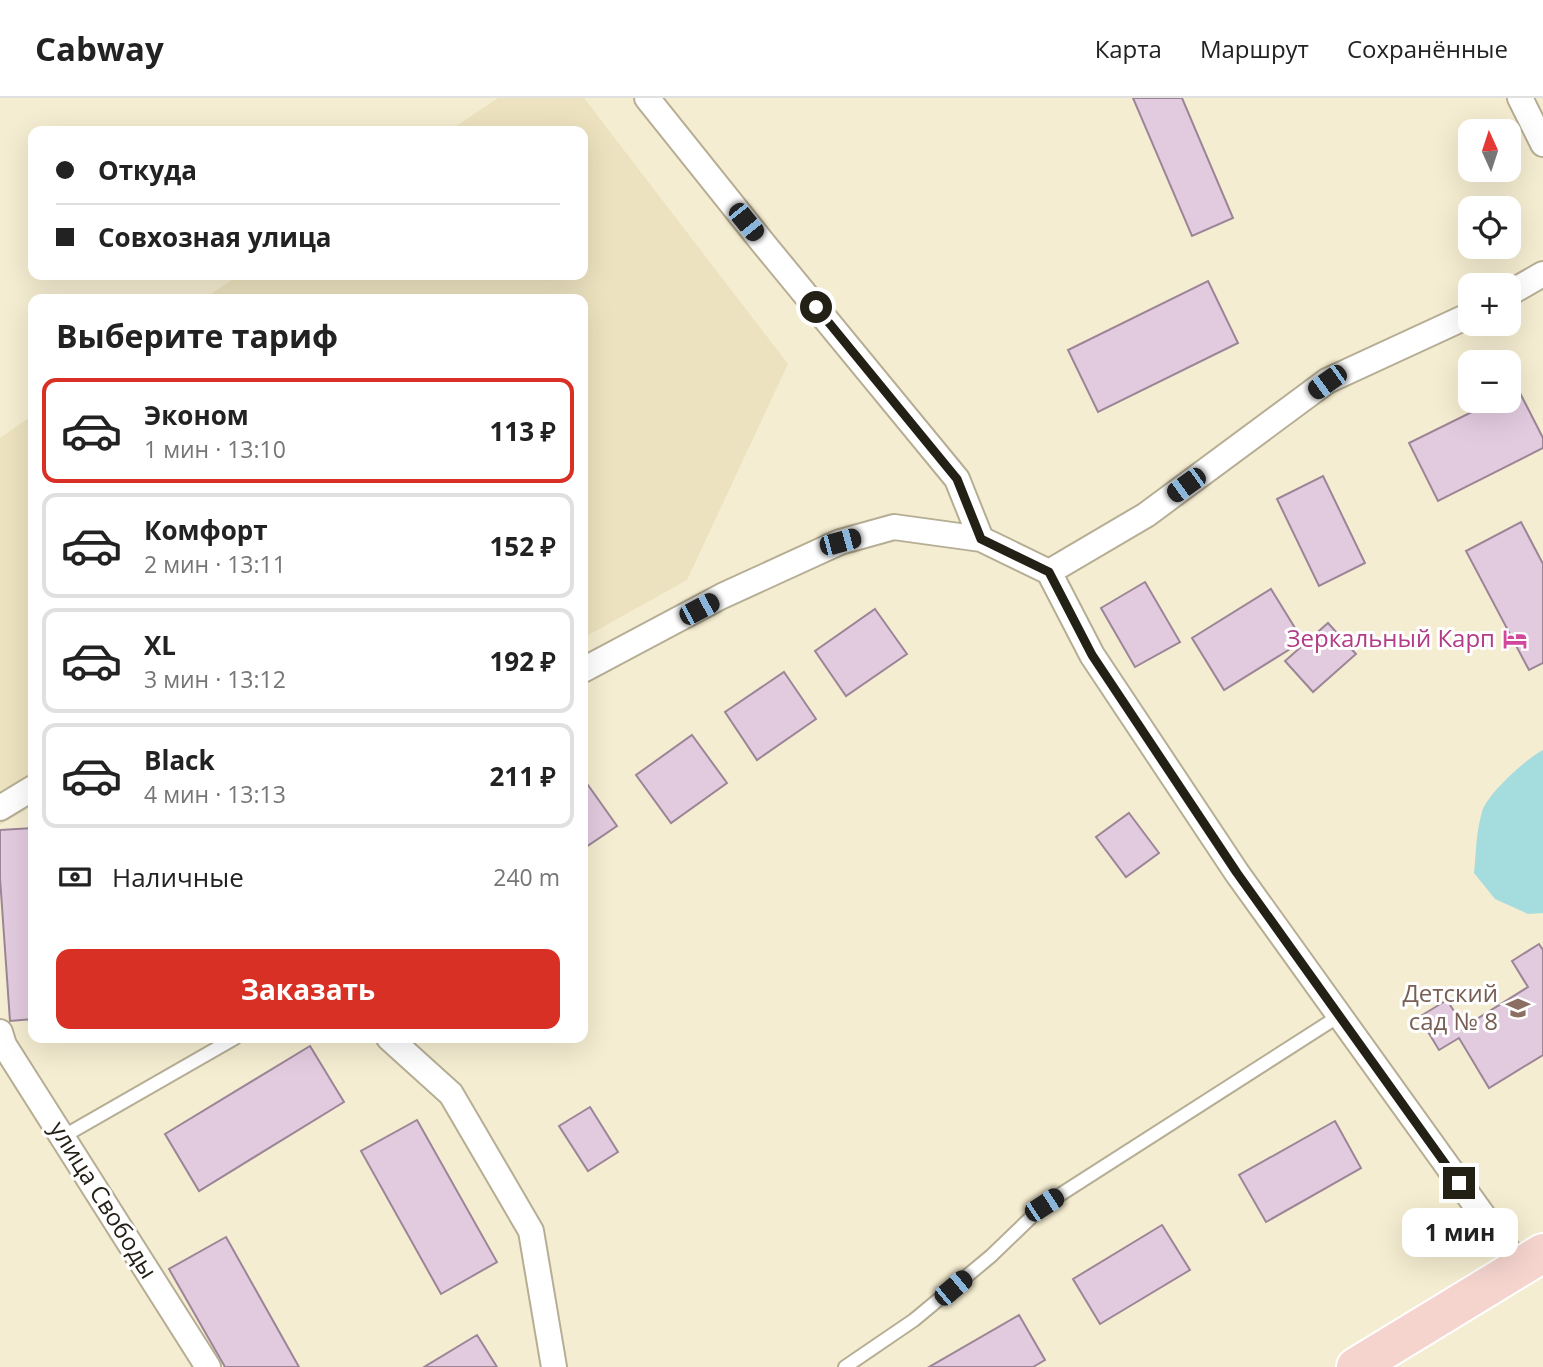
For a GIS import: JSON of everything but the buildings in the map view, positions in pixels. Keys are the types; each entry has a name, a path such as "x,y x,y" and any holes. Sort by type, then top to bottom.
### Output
{"main road":[{"path":"1356,1367 1531,1260"}],"street":[{"path":"647,98 762,243 957,479 981,539"},
{"path":"1520,98 1543,144"},
{"path":"1521,286 1543,274"},
{"path":"1049,572 1146,515 1327,382 1458,321"},
{"path":"588,667 722,596 840,542 894,527 981,539 1049,572 1092,655 1237,873 1339,1016 1531,1260"},
{"path":"0,808 28,791"},
{"name":"улица Свободы","path":"0,1032 4,1045 208,1367"},
{"path":"395,1043 451,1094 531,1231 554,1367"}],"lane":[{"path":"845,1367 914,1320 991,1256 1044,1205 1339,1016"},
{"path":"64,1136 226,1043"}],"shaded area":[{"path":"498,98 584,98 788,364 687,580 588,635 588,294 210,294 232,280 588,280 588,126 456,126"},
{"path":"28,418 28,809 0,825 0,438"}],"water":[{"path":"1543,750 1543,913 1528,914 1495,899 1474,873 1476,842 1482,812 1491,796 1518,769"}],"place":[{"name":"Зеркальный Карп","path":"1515,639"},
{"name":"Детский сад № 8","path":"1518,1008"}],"route":[{"path":"816,307 957,479 981,539 1049,572 1092,655 1237,873 1459,1183"}]}
